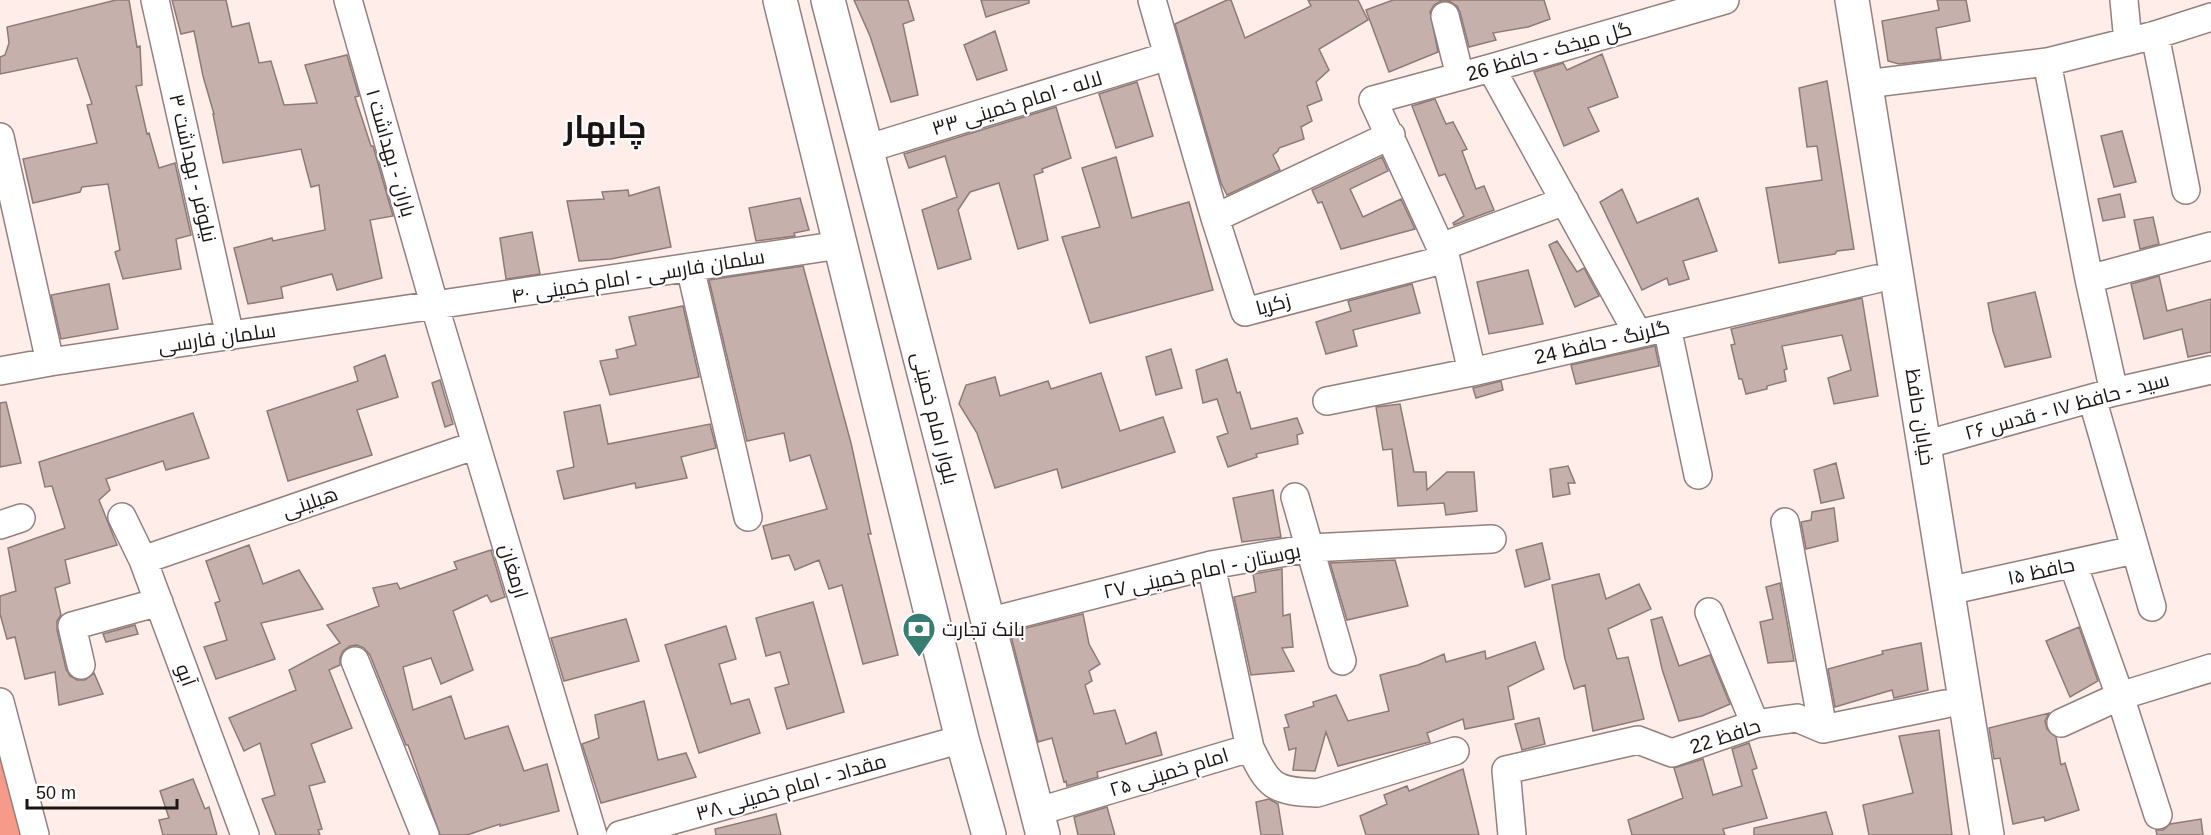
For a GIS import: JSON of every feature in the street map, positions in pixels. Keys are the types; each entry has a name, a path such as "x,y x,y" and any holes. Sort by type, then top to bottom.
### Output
{"main road":[{"path":"780,0 962,739 989,835"},
{"name":"بلوار امام خمینی","path":"828,0 1040,823"},
{"name":"خیابان حافظ","path":"1831,0 1966,835"},
{"name":"خیابان حافظ","path":"1852,0 1987,835"},
{"path":"904,505 954,492"}],"street":[{"name":"نیلوفر - بهداشت ۳","path":"155,0 230,336"},
{"name":"باران - بهداشت ۱","path":"348,0 435,307"},
{"name":"زکریا","path":"1152,0 1215,218 1245,312 1444,253"},
{"name":"گل میخک - حافظ 26","path":"1390,135 1373,100 1725,0"},
{"path":"2124,0 2128,42"},
{"path":"1445,15 1460,76"},
{"path":"1865,84 2047,62 2155,36 2211,17"},
{"path":"2155,36 2186,190"},
{"name":"لاله - امام خمینی ۳۳","path":"866,150 1168,56"},
{"path":"2047,62 2089,279 2103,395 2134,550 2152,607"},
{"path":"1491,68 1638,334"},
{"path":"1215,218 1390,135 1444,253 1472,372"},
{"path":"0,137 50,362"},
{"path":"1444,253 1565,201"},
{"name":"سلمان فارسی - امام خمینی ۴۰","path":"435,307 840,245"},
{"path":"2089,279 2211,246"},
{"path":"690,267 748,517"},
{"name":"گلرنگ - حافظ 24","path":"1327,401 1472,372 1876,279"},
{"name":"سلمان فارسی","path":"0,371 435,307"},
{"name":"ارمغان","path":"435,307 593,835"},
{"path":"1667,327 1698,475"},
{"name":"سید - حافظ ۱۷ - قدس ۲۶","path":"1924,445 2103,395 2211,370"},
{"name":"هیلینی","path":"143,560 476,445"},
{"path":"1295,497 1342,661"},
{"name":"آبو","path":"122,517 143,560 245,835"},
{"path":"1785,522 1823,729 1945,704"},
{"name":"بوستان - امام خمینی ۲۷","path":"987,622 1210,565 1310,548 1492,539"},
{"name":"حافظ ۱۵","path":"1948,591 2134,550"},
{"path":"2073,564 2120,696 2158,815"},
{"path":"1210,565 1250,748"},
{"path":"81,664 72,626 159,602"},
{"path":"1709,612 1755,724"},
{"path":"355,661 425,835"},
{"path":"2061,723 2120,696 2211,668"},
{"path":"0,702 35,835"},
{"name":"حافظ 22","path":"1512,835 1506,770 1638,740 1672,753 1755,724 1797,718 1823,729"},
{"name":"مقداد - امام خمینی ۳۸","path":"620,835 962,739"},
{"name":"امام خمینی ۲۵","path":"1040,823 1250,748 1261,770 1275,787 1297,792 1317,793 1455,751"}],"shaded area":[{"path":"0,704 25,835 0,835"}],"building":[{"path":"116,0 129,0 137,47 140,46 142,85 136,86 147,134 149,133 159,168 175,163 191,235 176,239 181,269 123,279 115,252 120,250 108,184 82,187 80,192 33,203 23,159 97,143 87,105 92,104 77,58 0,74 0,57 5,55 9,43 7,27"},
{"path":"172,0 226,0 232,27 249,23 259,63 271,61 284,105 317,103 305,65 347,55 359,96 355,97 371,146 373,146 393,216 370,220 382,278 337,290 332,274 281,287 283,298 248,304 234,248 272,238 273,241 325,230 319,185 311,187 301,149 223,163 194,31 181,34"},
{"path":"854,0 908,0 914,20 903,24 918,95 891,102 870,36"},
{"path":"981,0 1029,0 1029,3 986,17"},
{"path":"1231,0 1245,38 1311,6 1308,0 1358,0 1368,20 1319,49 1329,70 1316,82 1322,100 1307,106 1312,121 1301,127 1304,139 1279,148 1273,155 1280,170 1227,195 1221,183 1175,24"},
{"path":"1393,0 1544,0 1550,19 1528,27 1493,33 1496,40 1469,47 1457,6 1449,1 1441,1 1434,5 1430,12 1438,52 1389,72 1366,10"},
{"path":"1937,0 1966,0 1970,21 1936,28 1941,59 1899,64 1888,61 1882,21 1939,10"},
{"path":"995,31 1007,70 977,80 964,45"},
{"path":"1602,54 1618,97 1588,108 1599,131 1564,146 1534,72 1563,63 1567,70"},
{"path":"1827,81 1854,249 1779,263 1766,188 1822,180 1817,146 1807,147 1799,88"},
{"path":"1137,82 1153,136 1116,148 1099,94"},
{"path":"1435,99 1446,124 1453,122 1467,149 1462,151 1476,189 1484,186 1494,210 1454,225 1453,223 1464,216 1445,174 1439,176 1412,106"},
{"path":"1056,107 1071,158 1042,169 1043,172 1034,175 1048,240 1018,249 999,183 970,192 958,210 971,259 938,269 922,210 957,197 945,156 909,168 904,154"},
{"path":"2122,131 2136,182 2114,187 2101,136"},
{"path":"1116,157 1132,218 1189,202 1213,290 1090,323 1062,237 1100,227 1082,168"},
{"path":"1382,157 1388,171 1350,189 1363,217 1401,199 1415,229 1341,249 1322,202 1318,203 1312,190"},
{"path":"659,187 671,247 611,259 579,261 567,201 604,199 602,192 628,190 629,196"},
{"path":"1622,189 1637,223 1698,198 1717,251 1683,261 1689,279 1669,285 1667,278 1642,290 1600,202"},
{"path":"2120,194 2125,217 2103,221 2098,199"},
{"path":"800,198 809,230 794,233 795,236 756,241 749,208"},
{"path":"2153,217 2159,244 2140,249 2134,220"},
{"path":"532,232 540,274 506,279 500,238"},
{"path":"1557,241 1577,272 1584,268 1599,296 1575,307 1549,245"},
{"path":"803,266 851,443 871,534 868,534 898,655 863,664 842,585 829,589 819,560 795,570 789,555 772,559 763,526 827,509 810,455 790,461 784,433 747,441 709,280"},
{"path":"1528,270 1543,324 1489,334 1477,282"},
{"path":"2159,276 2167,311 2211,299 2211,352 2188,357 2182,329 2144,339 2131,284"},
{"path":"109,284 118,329 61,339 51,295"},
{"path":"1412,284 1420,313 1353,330 1357,346 1326,354 1316,322 1351,311 1348,301"},
{"path":"2035,292 2051,357 2005,367 1993,331 1988,303"},
{"path":"1862,298 1878,396 1834,404 1828,378 1851,370 1842,335 1782,346 1787,369 1784,370 1786,381 1746,394 1742,379 1739,379 1731,345 1735,344 1731,329"},
{"path":"683,306 699,377 610,395 600,361 618,358 616,350 636,345 629,317"},
{"path":"1655,346 1659,366 1576,384 1571,365"},
{"path":"1171,349 1182,388 1156,395 1146,357"},
{"path":"385,355 398,397 357,410 372,455 288,481 267,411 358,381 354,367"},
{"path":"1227,359 1251,429 1297,418 1303,433 1297,435 1298,444 1256,454 1257,457 1228,467 1217,437 1228,433 1217,399 1203,403 1196,370"},
{"path":"1101,373 1120,431 1163,417 1175,452 1062,488 1057,469 995,488 977,433 959,404 966,385 995,377 1000,396 1048,381 1051,389"},
{"path":"440,380 453,424 445,427 432,383"},
{"path":"1501,381 1503,390 1476,398 1473,388"},
{"path":"6,402 21,463 0,467 0,403"},
{"path":"1400,404 1414,472 1426,472 1427,490 1447,472 1474,472 1477,511 1446,515 1444,503 1398,506 1392,449 1383,450 1376,407"},
{"path":"600,405 608,444 710,424 716,448 681,457 687,478 636,488 635,483 564,499 557,471 574,467 564,412"},
{"path":"193,413 209,458 166,470 163,461 106,479 110,490 99,500 117,545 65,560 70,583 55,588 61,615 57,621 57,630 66,669 70,676 77,680 85,680 94,673 103,694 59,705 55,672 25,679 15,637 7,639 0,614 0,596 16,591 8,548 65,528 52,486 45,487 39,462"},
{"path":"1836,463 1844,498 1821,503 1814,470"},
{"path":"1568,466 1575,483 1568,483 1570,494 1553,497 1550,469"},
{"path":"1273,490 1281,537 1242,542 1233,498"},
{"path":"1834,508 1838,541 1806,549 1801,522 1811,520 1812,512"},
{"path":"1542,543 1550,579 1525,587 1516,550"},
{"path":"249,545 263,584 299,570 323,609 261,623 275,659 216,679 204,647 227,640 215,603 220,601 206,561"},
{"path":"491,550 505,597 491,602 487,595 453,611 473,670 441,684 431,658 403,667 413,710 451,696 465,739 508,726 524,771 547,764 559,811 500,826 500,824 467,835 440,835 408,745 406,745 370,655 364,648 357,645 350,646 343,651 340,665 329,670 352,728 311,744 325,782 309,786 322,829 318,830 320,835 276,835 262,799 275,795 260,743 244,751 229,718 296,690 289,670 340,643 327,625 379,606 373,588 397,583 400,589 457,569 454,562"},
{"path":"1395,560 1408,606 1347,620 1330,563"},
{"path":"1282,569 1283,616 1290,614 1293,647 1282,648 1294,671 1251,675 1234,597 1256,592 1253,574"},
{"path":"1599,574 1606,599 1639,584 1651,609 1608,629 1617,659 1628,657 1644,719 1593,731 1585,685 1574,689 1565,659 1552,585"},
{"path":"1780,583 1794,661 1768,663 1760,622 1773,619 1766,587"},
{"path":"813,602 844,712 787,729 775,688 789,684 780,652 766,656 756,618"},
{"path":"1083,614 1089,644 1100,664 1089,671 1092,681 1085,685 1094,714 1115,710 1126,744 1156,732 1162,755 1097,772 1098,777 1067,786 1052,738 1038,742 1010,632"},
{"path":"1662,617 1679,666 1710,655 1730,704 1702,716 1679,721 1662,669 1651,620"},
{"path":"626,619 639,661 564,681 551,638"},
{"path":"135,625 138,634 106,642 103,634"},
{"path":"726,626 736,659 719,664 731,704 749,699 760,733 699,753 665,645"},
{"path":"2079,627 2098,681 2070,697 2046,641"},
{"path":"1535,642 1544,669 1508,687 1514,719 1465,729 1463,719 1427,733 1430,742 1338,766 1326,732 1315,771 1293,770 1296,748 1289,750 1284,728 1289,727 1285,715 1314,706 1313,702 1336,695 1348,721 1389,711 1380,675 1418,665 1444,654 1446,662 1485,651 1486,659"},
{"path":"1921,643 1928,690 1894,698 1892,690 1835,707 1828,669 1883,654 1882,651"},
{"path":"644,701 658,760 686,753 696,777 601,803 582,744 599,738 595,715"},
{"path":"2049,713 2045,721 2047,729 2056,737 2061,765 2065,763 2079,810 2045,821 2044,817 2013,824 2000,758 1994,759 1989,728"},
{"path":"1539,718 1545,744 1522,750 1515,724"},
{"path":"1939,730 1952,835 1869,835 1863,805 1913,793 1899,736"},
{"path":"1749,743 1757,768 1752,770 1767,818 1723,829 1725,835 1632,835 1628,820 1683,798 1674,768 1703,759 1713,795 1742,786 1732,749"},
{"path":"1463,769 1479,835 1366,835 1360,816 1387,804 1384,795 1407,786 1409,791"},
{"path":"193,779 205,809 209,807 217,835 163,835 159,820 169,818 160,791"},
{"path":"1269,799 1278,804 1283,835 1261,835 1256,802"},
{"path":"1107,807 1115,835 1078,835 1074,817"},
{"path":"1826,812 1833,835 1754,835 1754,828"},
{"path":"776,814 781,835 716,835 715,829"},
{"path":"2201,819 2203,835 2157,835 2156,830 2163,830 2170,824"}],"place":[{"name":"بانک تجارت","path":"919,658"}],"district":[{"name":"چابهار","path":"605,127"}]}
